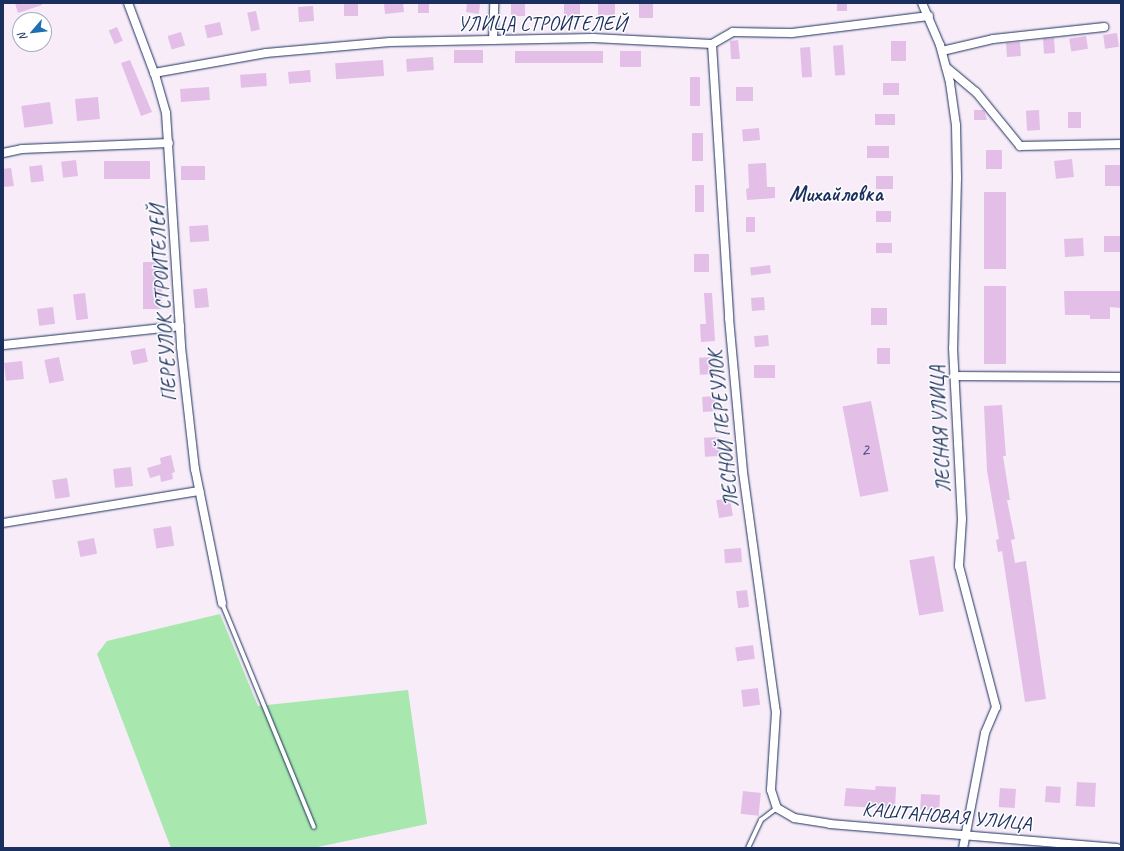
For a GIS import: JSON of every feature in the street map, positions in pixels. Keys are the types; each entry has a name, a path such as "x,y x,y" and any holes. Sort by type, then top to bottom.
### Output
{"street":[{"name":"ПЕРЕУЛОК СТРОИТЕЛЕЙ","path":"128,3 154,72 166,114 180,326 199,491 222,603"},
{"path":"493,40 494,3"},
{"name":"ЛЕСНАЯ УЛИЦА","path":"922,3 929,16 942,51 956,125 957,178 954,376 962,519 959,566 996,707 985,733 964,835 963,848"},
{"path":"712,44 733,32 792,33 929,16"},
{"path":"942,51 993,39 1104,26"},
{"name":"УЛИЦА СТРОИТЕЛЕЙ","path":"154,72 266,53 390,42 593,38 712,44"},
{"name":"ЛЕСНОЙ ПЕРЕУЛОК","path":"712,44 729,318 743,472 776,712 771,790 777,808"},
{"path":"946,67 976,92 1020,146 1121,144"},
{"path":"3,152 22,149 168,143"},
{"path":"3,345 180,326"},
{"path":"954,376 1121,376"},
{"path":"3,523 199,491"},
{"name":"КАШТАНОВАЯ УЛИЦА","path":"777,808 794,818 830,824 1117,848"}],"lane":[{"path":"222,603 314,827"},
{"path":"748,848 761,820 777,808"}],"green space":[{"path":"220,614 258,706 408,690 427,824 313,848 171,848 97,654 107,641"}],"building":[{"path":"15,3 42,3 42,5 18,12"},
{"path":"344,3 358,3 358,16 344,16"},
{"path":"384,3 403,3 404,12 385,14"},
{"path":"418,3 429,3 429,13 418,13"},
{"path":"467,3 480,3 479,14 466,12"},
{"path":"511,3 525,3 525,16 511,16"},
{"path":"564,3 580,3 580,17 564,17"},
{"path":"837,3 847,3 847,11 837,11"},
{"path":"598,4 615,4 615,15 598,15"},
{"path":"639,4 653,4 653,18 639,18"},
{"path":"313,6 314,21 299,22 298,7"},
{"path":"256,11 260,30 251,31 247,13"},
{"path":"220,22 223,35 207,38 204,26"},
{"path":"117,27 123,41 115,44 109,31"},
{"path":"181,32 185,45 172,49 168,36"},
{"path":"1117,33 1119,47 1105,49 1103,35"},
{"path":"1086,36 1088,49 1071,51 1069,39"},
{"path":"1054,38 1055,53 1044,54 1043,39"},
{"path":"738,40 740,59 731,59 730,41"},
{"path":"891,41 906,41 906,61 891,61"},
{"path":"1020,42 1021,56 1007,57 1006,43"},
{"path":"843,45 845,75 835,76 833,46"},
{"path":"810,47 812,77 802,78 800,48"},
{"path":"454,50 483,50 483,63 454,63"},
{"path":"515,51 603,51 603,63 515,63"},
{"path":"620,51 641,51 641,67 620,67"},
{"path":"433,57 434,70 407,72 406,59"},
{"path":"130,60 152,112 141,116 121,63"},
{"path":"383,60 384,76 336,79 335,63"},
{"path":"310,70 311,82 289,84 288,72"},
{"path":"266,73 267,86 241,88 240,75"},
{"path":"690,77 700,77 700,106 690,106"},
{"path":"883,83 899,83 899,95 883,95"},
{"path":"209,87 210,100 181,102 180,89"},
{"path":"736,87 753,87 753,101 736,101"},
{"path":"98,97 100,119 77,121 75,99"},
{"path":"50,102 53,124 24,128 21,106"},
{"path":"974,110 984,110 987,120 974,120"},
{"path":"1039,110 1040,130 1027,131 1026,111"},
{"path":"1068,112 1081,112 1081,128 1068,128"},
{"path":"875,114 895,114 895,125 875,125"},
{"path":"759,128 760,140 743,141 742,129"},
{"path":"692,133 703,133 703,161 692,161"},
{"path":"867,146 889,146 889,158 867,158"},
{"path":"986,150 1002,150 1002,169 986,169"},
{"path":"1072,159 1074,177 1056,179 1054,161"},
{"path":"76,160 78,176 63,178 61,162"},
{"path":"104,161 150,161 150,179 104,179"},
{"path":"766,163 767,187 775,187 775,198 747,200 746,189 749,188 748,164"},
{"path":"42,165 44,181 31,182 29,167"},
{"path":"1105,165 1121,165 1121,186 1105,186"},
{"path":"181,166 205,166 205,180 181,180"},
{"path":"11,168 14,186 3,187 3,169"},
{"path":"876,176 893,176 893,189 876,189"},
{"path":"695,185 704,185 704,212 695,212"},
{"path":"984,192 1006,192 1006,269 984,269"},
{"path":"876,211 891,211 891,222 876,222"},
{"path":"746,217 755,217 755,232 746,232"},
{"path":"208,225 209,241 190,242 189,226"},
{"path":"1104,236 1121,236 1121,252 1104,252"},
{"path":"1083,238 1084,256 1065,257 1064,239"},
{"path":"876,243 892,243 892,253 876,253"},
{"path":"694,254 709,254 709,272 694,272"},
{"path":"143,262 162,262 162,309 143,309"},
{"path":"770,265 771,273 751,275 750,267"},
{"path":"984,286 1006,286 1006,364 984,364"},
{"path":"207,288 209,307 195,308 193,289"},
{"path":"1064,291 1121,291 1121,308 1110,307 1110,319 1090,319 1090,315 1065,315"},
{"path":"85,293 88,319 76,320 73,294"},
{"path":"704,293 712,293 715,341 701,342 700,324 706,324"},
{"path":"764,297 765,310 752,311 751,298"},
{"path":"53,307 55,324 39,326 37,309"},
{"path":"871,308 887,308 887,325 871,325"},
{"path":"768,335 769,346 755,347 754,336"},
{"path":"145,348 148,362 133,365 130,351"},
{"path":"877,348 890,348 890,364 877,364"},
{"path":"59,357 64,380 49,384 44,360"},
{"path":"714,357 715,374 700,375 699,358"},
{"path":"22,361 24,379 6,381 4,363"},
{"path":"754,365 775,365 775,378 754,378"},
{"path":"716,396 717,411 703,412 702,397"},
{"path":"871,401 889,491 860,497 843,407"},
{"path":"1002,405 1006,456 1003,456 1010,500 1007,500 1015,539 1011,540 1015,563 1026,561 1046,699 1025,702 1002,551 998,552 996,540 999,539 987,471 984,406"},
{"path":"719,437 720,456 705,457 704,438"},
{"path":"171,455 175,472 172,473 173,479 161,482 160,475 150,478 147,468 161,464 160,458"},
{"path":"131,467 133,486 115,488 113,469"},
{"path":"67,478 70,497 55,499 52,480"},
{"path":"730,498 733,516 719,518 716,500"},
{"path":"171,526 174,546 156,549 153,529"},
{"path":"94,538 97,554 80,557 77,541"},
{"path":"741,548 742,562 725,563 724,549"},
{"path":"934,556 944,611 919,615 909,560"},
{"path":"747,590 749,607 738,608 736,591"},
{"path":"753,645 755,659 737,661 735,648"},
{"path":"758,688 760,705 743,707 741,690"},
{"path":"1077,782 1096,783 1095,807 1076,806"},
{"path":"876,786 896,787 895,809 844,806 846,788 875,790"},
{"path":"1046,786 1061,787 1060,803 1045,802"},
{"path":"1000,788 1016,789 1015,808 999,807"},
{"path":"743,791 761,793 758,816 741,814"},
{"path":"921,794 940,795 939,811 920,810"}],"district":[{"name":"Михайловка","path":"836,195"}]}
